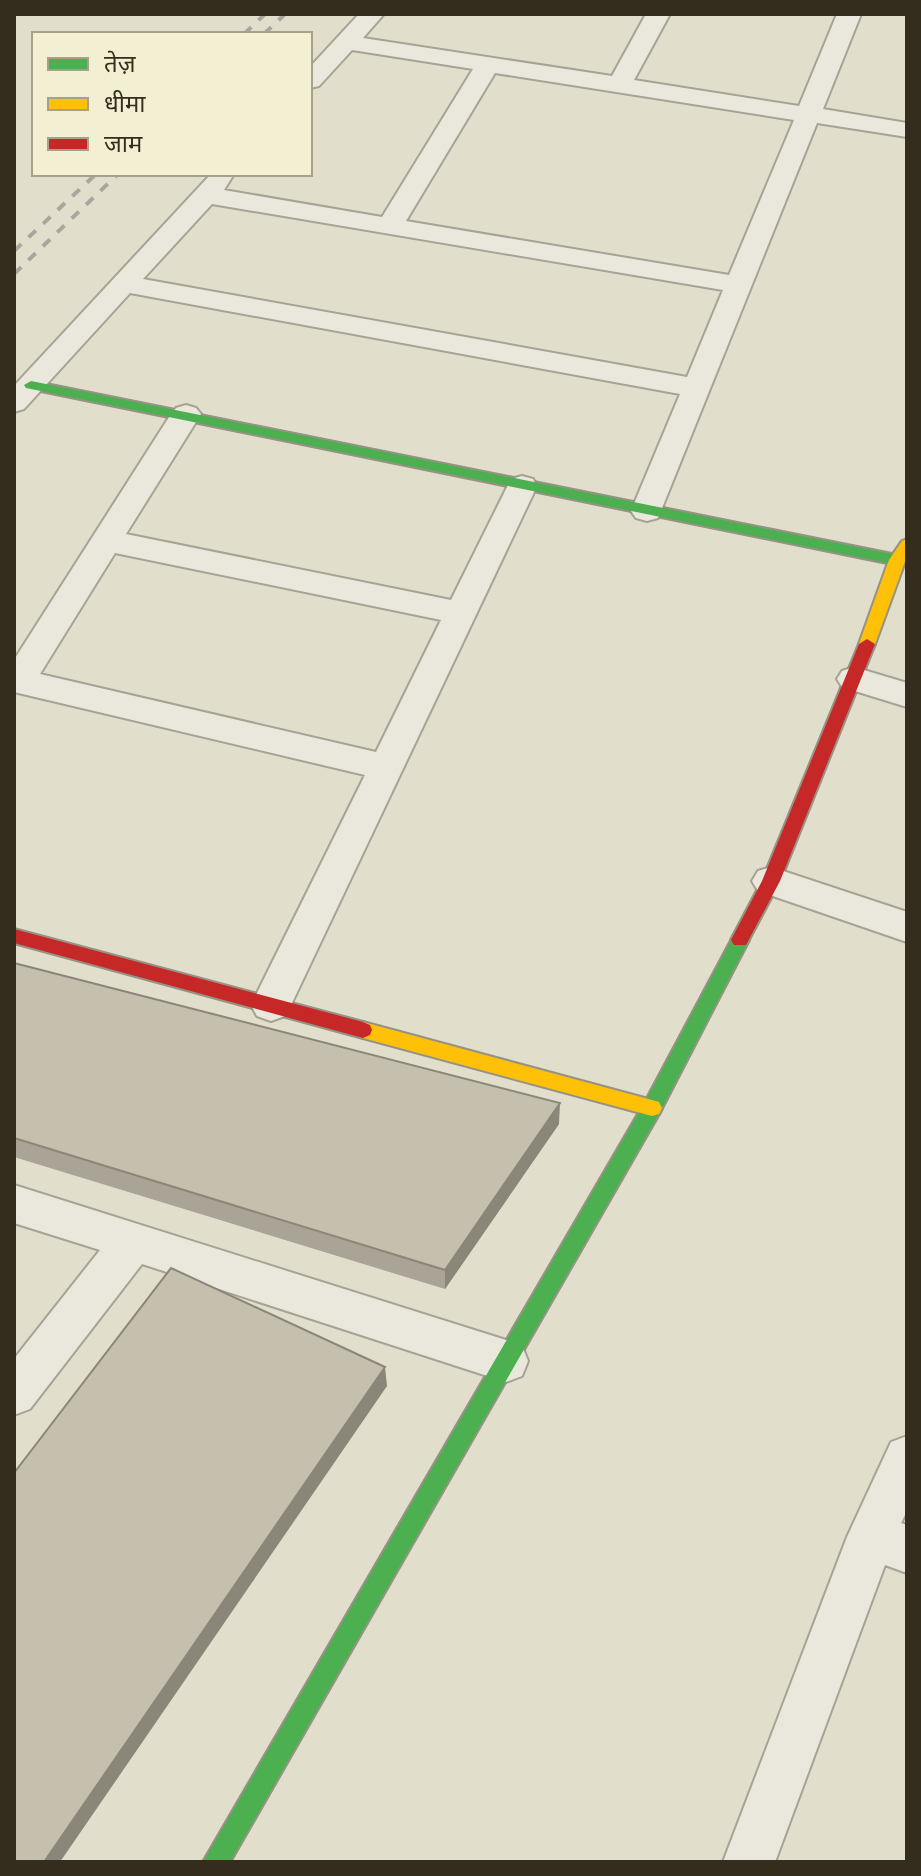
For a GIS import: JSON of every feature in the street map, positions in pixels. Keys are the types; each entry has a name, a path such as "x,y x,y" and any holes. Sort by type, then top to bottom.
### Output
{"street":[{"path":"312,79 372,14"},
{"path":"619,86 658,14"},
{"path":"647,511 849,14"},
{"path":"346,42 907,130"},
{"path":"390,226 488,65"},
{"path":"22,394 223,176"},
{"path":"206,195 739,285"},
{"path":"123,284 698,388"},
{"path":"22,394 186,414 647,511 902,552 771,881 652,1108 216,1862"},
{"path":"186,414 108,541 16,681 387,767"},
{"path":"271,1005 522,486"},
{"path":"108,541 461,613"},
{"path":"854,679 907,695"},
{"path":"771,881 907,927"},
{"path":"14,936 652,1108"},
{"path":"14,1204 506,1361"},
{"path":"14,1394 133,1242"},
{"path":"749,1862 889,1543 907,1458"}],"building":[{"path":"14,963 560,1103 445,1270 14,1138"},
{"path":"171,1268 385,1367 44,1862 14,1862 14,1473"}],"railway":[{"path":"246,32 265,14"},
{"path":"266,32 285,14"},
{"path":"14,251 94,176"},
{"path":"14,274 116,176"}],"traffic: fast":[{"path":"31,385 897,560"},
{"path":"216,1862 652,1108 740,940"}],"traffic: slow":[{"path":"867,644 897,560 907,544"},
{"path":"363,1030 652,1108"}],"traffic: jam":[{"path":"740,940 771,881 867,644"},
{"path":"14,936 363,1030"}]}
